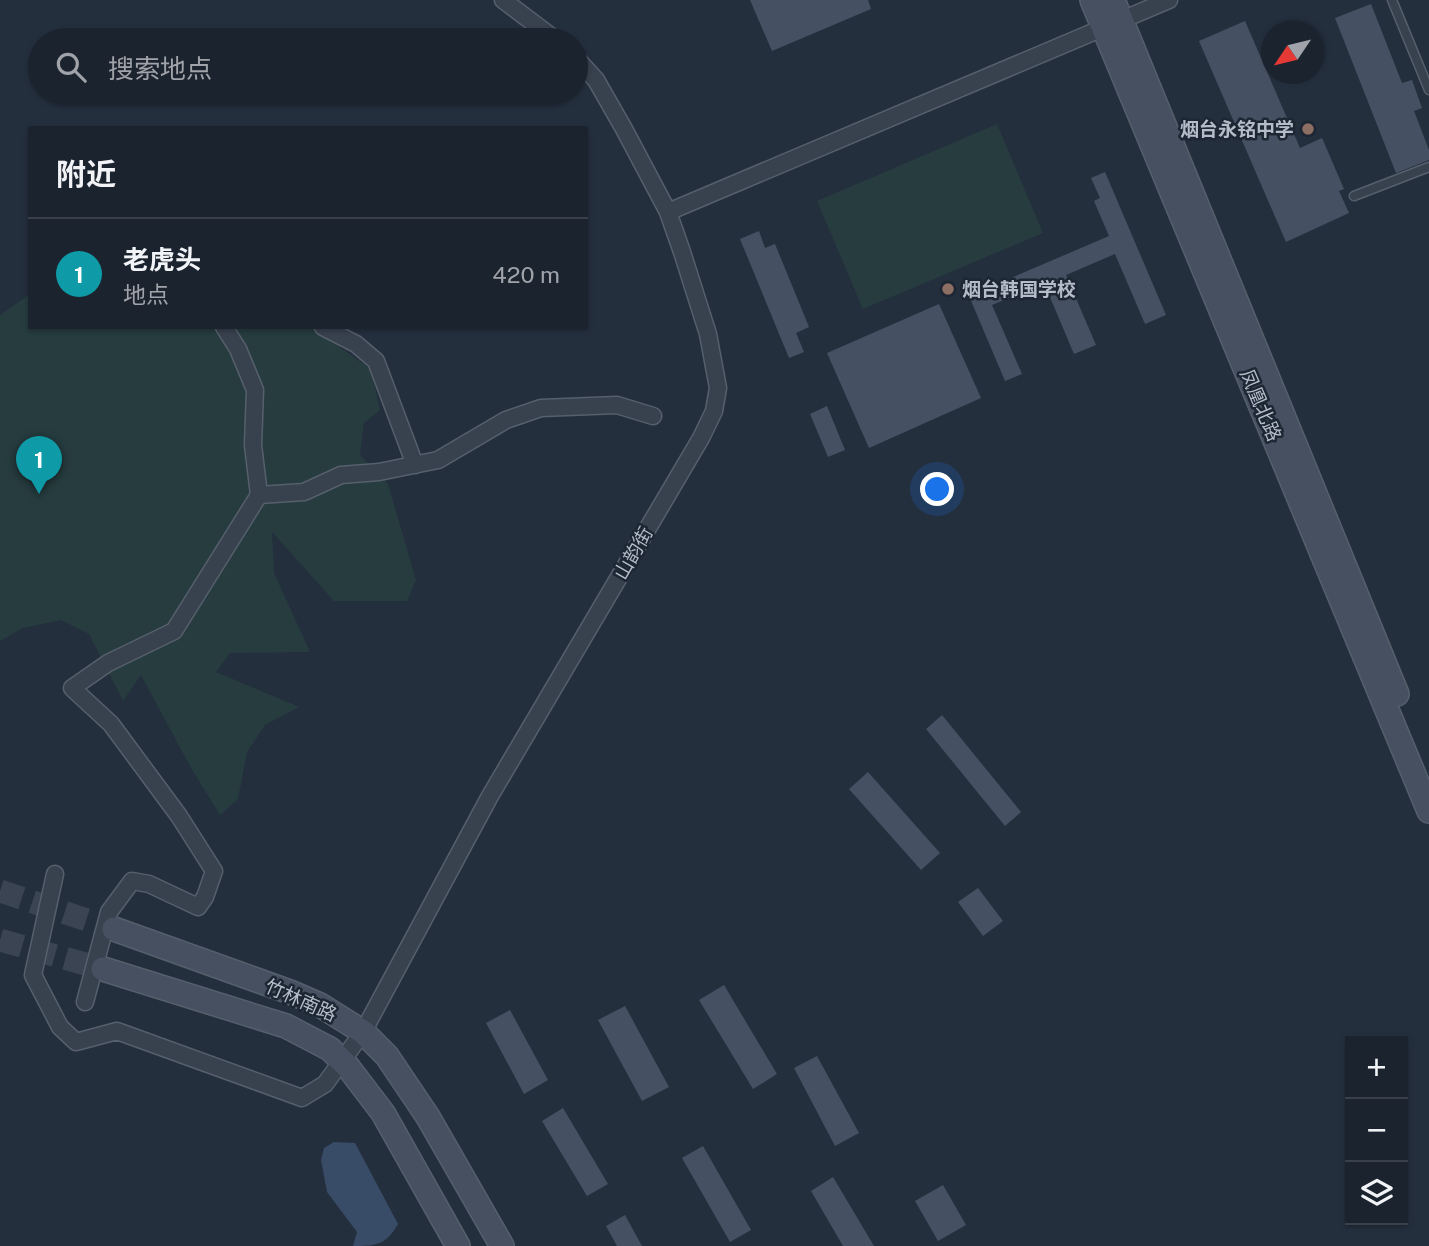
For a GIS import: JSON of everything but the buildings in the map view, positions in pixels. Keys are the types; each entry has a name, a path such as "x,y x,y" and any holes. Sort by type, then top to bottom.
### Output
{"street":[{"path":"503,0 540,28"},
{"name":"凤凰北路","path":"1092,0 1113,16 1429,771"},
{"path":"668,212 1113,16 1169,0"},
{"name":"凤凰北路","path":"1113,16 1429,811"},
{"name":"山韵街","path":"55,874 33,975 60,1027 76,1042 117,1031 302,1098 325,1084 363,1032 490,796 701,438 714,411 718,388 708,334 668,212 596,80 588,71"},
{"path":"85,1002 109,912 132,881 149,884 198,907 205,897 214,871 179,816 111,724 72,688 108,663 174,631 258,495 253,445 255,390 238,349 225,329"},
{"path":"327,329 356,344 376,361 415,465"},
{"path":"258,495 304,492 341,475 379,472 438,460 506,420 541,408 617,405 653,416"},
{"name":"竹林南路","path":"114,929 320,1005 363,1032 387,1056 428,1117 502,1246"},
{"name":"竹林南路","path":"103,969 286,1026 319,1042 342,1061 383,1114 458,1246"}],"lane":[{"path":"1392,0 1429,90"},
{"path":"1354,195 1429,167"}],"green space":[{"path":"997,124 1043,233 863,309 817,201"},
{"path":"28,295 28,329 314,329 371,369 380,410 364,423 360,455 388,484 416,580 407,601 334,601 272,532 274,573 310,652 230,653 216,672 299,707 265,725 247,752 238,799 220,815 191,768 141,675 123,701 89,634 61,620 23,628 0,641 0,315"}],"water":[{"path":"334,1142 355,1143 398,1224 380,1243 353,1246 357,1232 327,1192 321,1160 324,1148"}],"tunnel":[{"path":"0,891 114,929"},
{"path":"0,940 103,969"}],"place":[{"name":"烟台永铭中学","path":"1308,129"},
{"name":"烟台韩国学校","path":"948,289"},
{"name":"老虎头","path":"39,494"}]}
